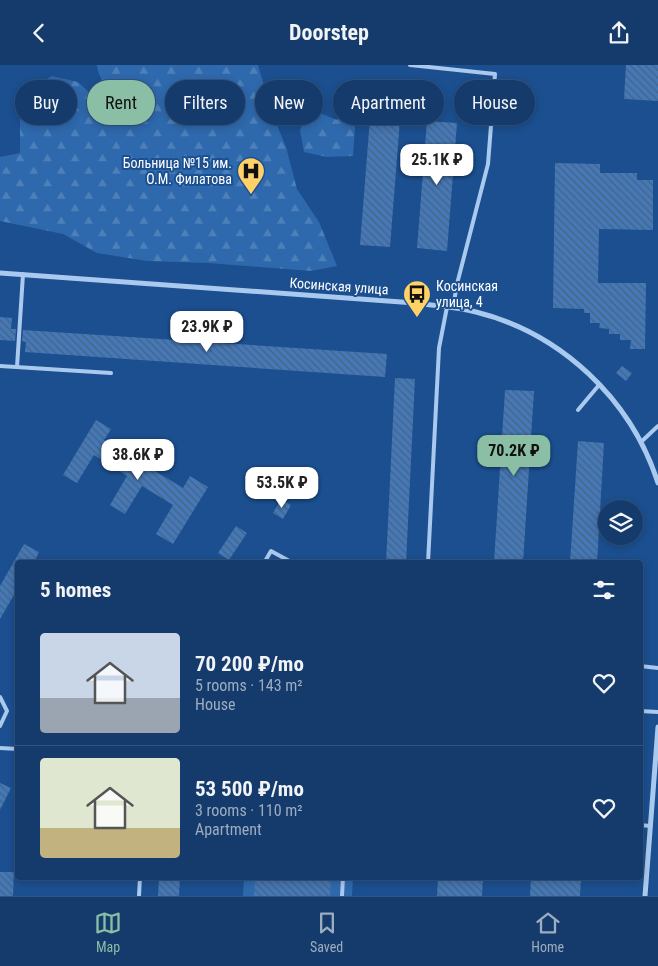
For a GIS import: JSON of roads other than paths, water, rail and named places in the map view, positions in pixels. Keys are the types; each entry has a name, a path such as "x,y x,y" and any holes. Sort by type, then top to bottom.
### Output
{"street":[{"name":"Косинская улица","path":"0,273 368,299 454,308 492,317 531,333 565,353 581,366 620,411 642,442 658,483"},
{"path":"645,896 650,826 655,804 658,727"}],"lane":[{"path":"410,65 495,74 488,164 457,284 454,308"},
{"path":"17,367 23,275"},
{"path":"428,560 439,348 447,307"},
{"path":"0,366 111,373"},
{"path":"578,410 599,385"},
{"path":"642,442 658,426"},
{"path":"266,560 271,551 288,560"},
{"path":"643,666 658,668"},
{"path":"0,697 7,711 0,726"},
{"path":"643,711 658,712"},
{"path":"0,748 15,749"},
{"path":"643,825 650,826"},
{"path":"139,896 140,880"},
{"path":"342,896 343,880"}],"place":[{"name":"Больница №15 им. О.М. Филатова","path":"251,195"},
{"name":"Косинская улица, 4","path":"417,318"}]}
